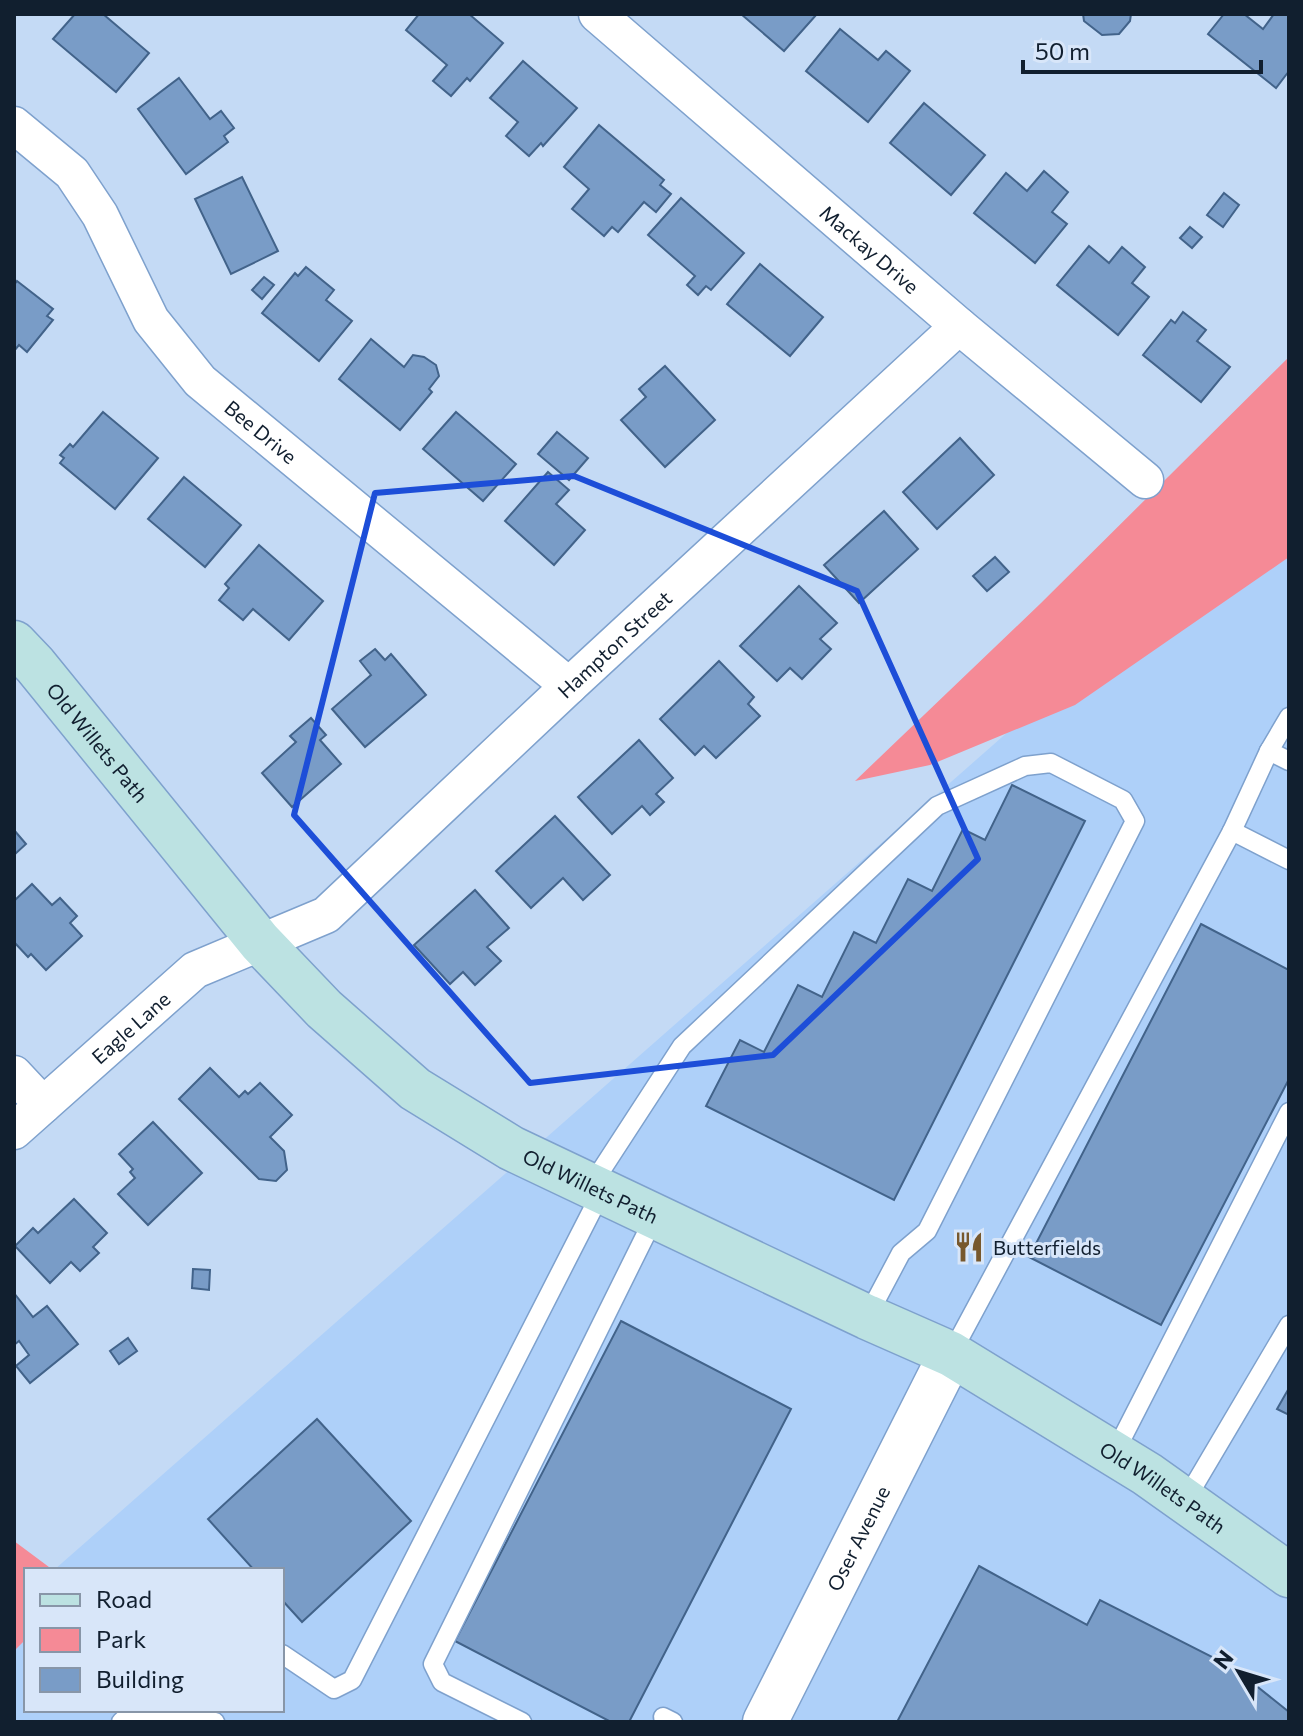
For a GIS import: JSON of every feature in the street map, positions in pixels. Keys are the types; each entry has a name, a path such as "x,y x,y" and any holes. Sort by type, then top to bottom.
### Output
{"main road":[{"name":"Old Willets Path","path":"14,643 260,942 324,1009 415,1089 511,1148 951,1354 1147,1474 1289,1575"}],"street":[{"name":"Mackay Drive","path":"597,14 959,326 1145,480"},
{"name":"Bee Drive","path":"16,131 72,173 100,215 151,320 200,381 569,686"},
{"name":"Hampton Street","path":"260,942 326,915 959,326"},
{"name":"Eagle Lane","path":"14,1131 195,970 260,942"},
{"path":"14,1074 43,1105"},
{"name":"Oser Avenue","path":"765,1722 951,1354"}],"lane":[{"path":"951,1354 1232,831 1269,751 1289,717"},
{"path":"1269,751 1289,761"},
{"path":"284,1655 334,1689 352,1680 596,1189 682,1046 937,806 1025,766 1051,763 1123,800 1135,821 927,1231 901,1253 867,1317"},
{"path":"1232,831 1289,860"},
{"path":"1114,1454 1289,1112"},
{"path":"522,1722 442,1682 433,1664 655,1216"},
{"path":"1185,1501 1289,1325"},
{"path":"121,1722 132,1712 215,1722"}],"highlighted area":[{"path":"574,476 857,591 978,859 773,1055 530,1083 294,815 375,493"}],"shaded area":[{"path":"1289,485 1289,1722 14,1722 14,1605 24,1597 24,1712 284,1712 284,1568 56,1568"}],"green space":[{"path":"1289,357 1289,557 1075,705 930,765 855,781 1040,604"},
{"path":"14,1541 50,1568 24,1568 24,1641 14,1651"}],"building":[{"path":"75,14 103,14 149,53 116,92 53,39"},
{"path":"419,14 469,14 503,43 470,81 467,78 451,96 433,81 447,65 406,30"},
{"path":"741,14 817,14 784,51"},
{"path":"1083,14 1131,14 1130,21 1119,34 1102,35 1084,21"},
{"path":"1224,14 1244,14 1263,29 1274,14 1289,14 1289,71 1276,88 1208,34"},
{"path":"840,29 878,60 886,51 910,71 868,122 806,71"},
{"path":"523,61 577,108 543,146 541,143 529,156 506,136 518,122 490,98"},
{"path":"179,78 210,119 221,111 234,128 224,136 228,142 186,174 138,109"},
{"path":"924,103 985,155 951,195 890,143"},
{"path":"599,125 664,180 660,185 671,194 656,212 644,202 618,232 612,227 604,236 572,209 589,189 564,167"},
{"path":"1044,171 1068,192 1052,212 1067,224 1035,263 974,213 1006,173 1027,191"},
{"path":"242,177 278,251 231,274 195,199"},
{"path":"1224,193 1239,205 1223,227 1207,215"},
{"path":"681,198 744,253 711,290 706,286 698,295 687,285 695,276 648,235"},
{"path":"1190,227 1202,237 1192,248 1180,238"},
{"path":"1089,246 1109,263 1122,247 1145,267 1132,283 1149,297 1118,335 1057,285"},
{"path":"760,264 823,317 790,356 727,304"},
{"path":"306,267 334,290 326,300 352,321 319,361 262,313 295,273 298,276"},
{"path":"264,277 274,285 262,299 252,290"},
{"path":"17,281 53,309 47,316 53,320 27,352 19,345 14,351 14,285"},
{"path":"1183,312 1206,330 1197,341 1230,367 1201,402 1143,355 1171,320 1175,323"},
{"path":"371,339 404,367 413,355 424,357 436,365 439,376 429,389 432,392 400,430 339,379"},
{"path":"665,366 715,420 665,467 621,420 646,397 639,389"},
{"path":"103,412 158,458 115,509 60,463 64,458 60,455 70,444 73,447"},
{"path":"456,412 516,464 483,501 423,449"},
{"path":"557,432 588,458 569,480 538,454"},
{"path":"960,438 994,475 937,529 903,492"},
{"path":"548,472 569,490 556,504 585,530 554,565 505,521"},
{"path":"184,477 241,525 205,567 148,519"},
{"path":"884,511 918,549 859,603 824,565"},
{"path":"259,545 323,601 289,640 253,609 243,620 219,600 229,588 225,584"},
{"path":"995,557 1009,572 987,591 973,576"},
{"path":"799,586 837,623 820,639 831,649 802,679 790,668 777,681 740,646"},
{"path":"375,649 385,660 391,654 426,695 365,747 332,709 371,675 360,661"},
{"path":"719,661 754,697 748,704 760,716 716,758 704,746 695,755 660,719"},
{"path":"311,718 326,735 320,740 341,764 292,807 262,773 296,742 290,736"},
{"path":"639,740 673,778 656,794 664,802 650,815 642,806 612,834 578,797"},
{"path":"1012,785 1085,821 894,1200 706,1106 740,1040 764,1052 798,985 822,997 854,932 876,943 908,879 932,891 963,829 985,840"},
{"path":"555,816 610,875 583,900 563,878 531,908 496,871"},
{"path":"14,830 26,844 14,855"},
{"path":"32,884 52,905 60,898 77,916 70,923 82,936 46,970 14,942 14,901"},
{"path":"475,890 509,928 487,947 501,961 475,985 463,972 450,984 414,945"},
{"path":"1201,924 1289,970 1289,1079 1161,1325 1029,1257"},
{"path":"210,1068 239,1097 245,1091 248,1094 260,1083 292,1115 270,1137 284,1151 287,1170 276,1181 259,1179 179,1099"},
{"path":"153,1122 202,1173 148,1225 118,1194 135,1178 130,1172 133,1169 119,1154"},
{"path":"74,1199 107,1233 93,1247 99,1253 80,1271 71,1262 50,1283 15,1246 33,1228 38,1233"},
{"path":"193,1269 210,1270 209,1290 192,1288"},
{"path":"14,1293 33,1317 47,1306 78,1344 30,1383 16,1366 29,1355 19,1341 14,1345"},
{"path":"621,1321 791,1409 629,1722 611,1722 455,1641"},
{"path":"128,1338 137,1351 119,1364 110,1351"},
{"path":"1289,1388 1289,1415 1277,1409"},
{"path":"317,1419 411,1521 302,1622 284,1602 284,1568 252,1568 208,1519"},
{"path":"979,1566 1087,1625 1100,1600 1234,1668 1289,1712 1289,1722 897,1722"}],"place":[{"name":"Butterfields","path":"969,1247"}]}
